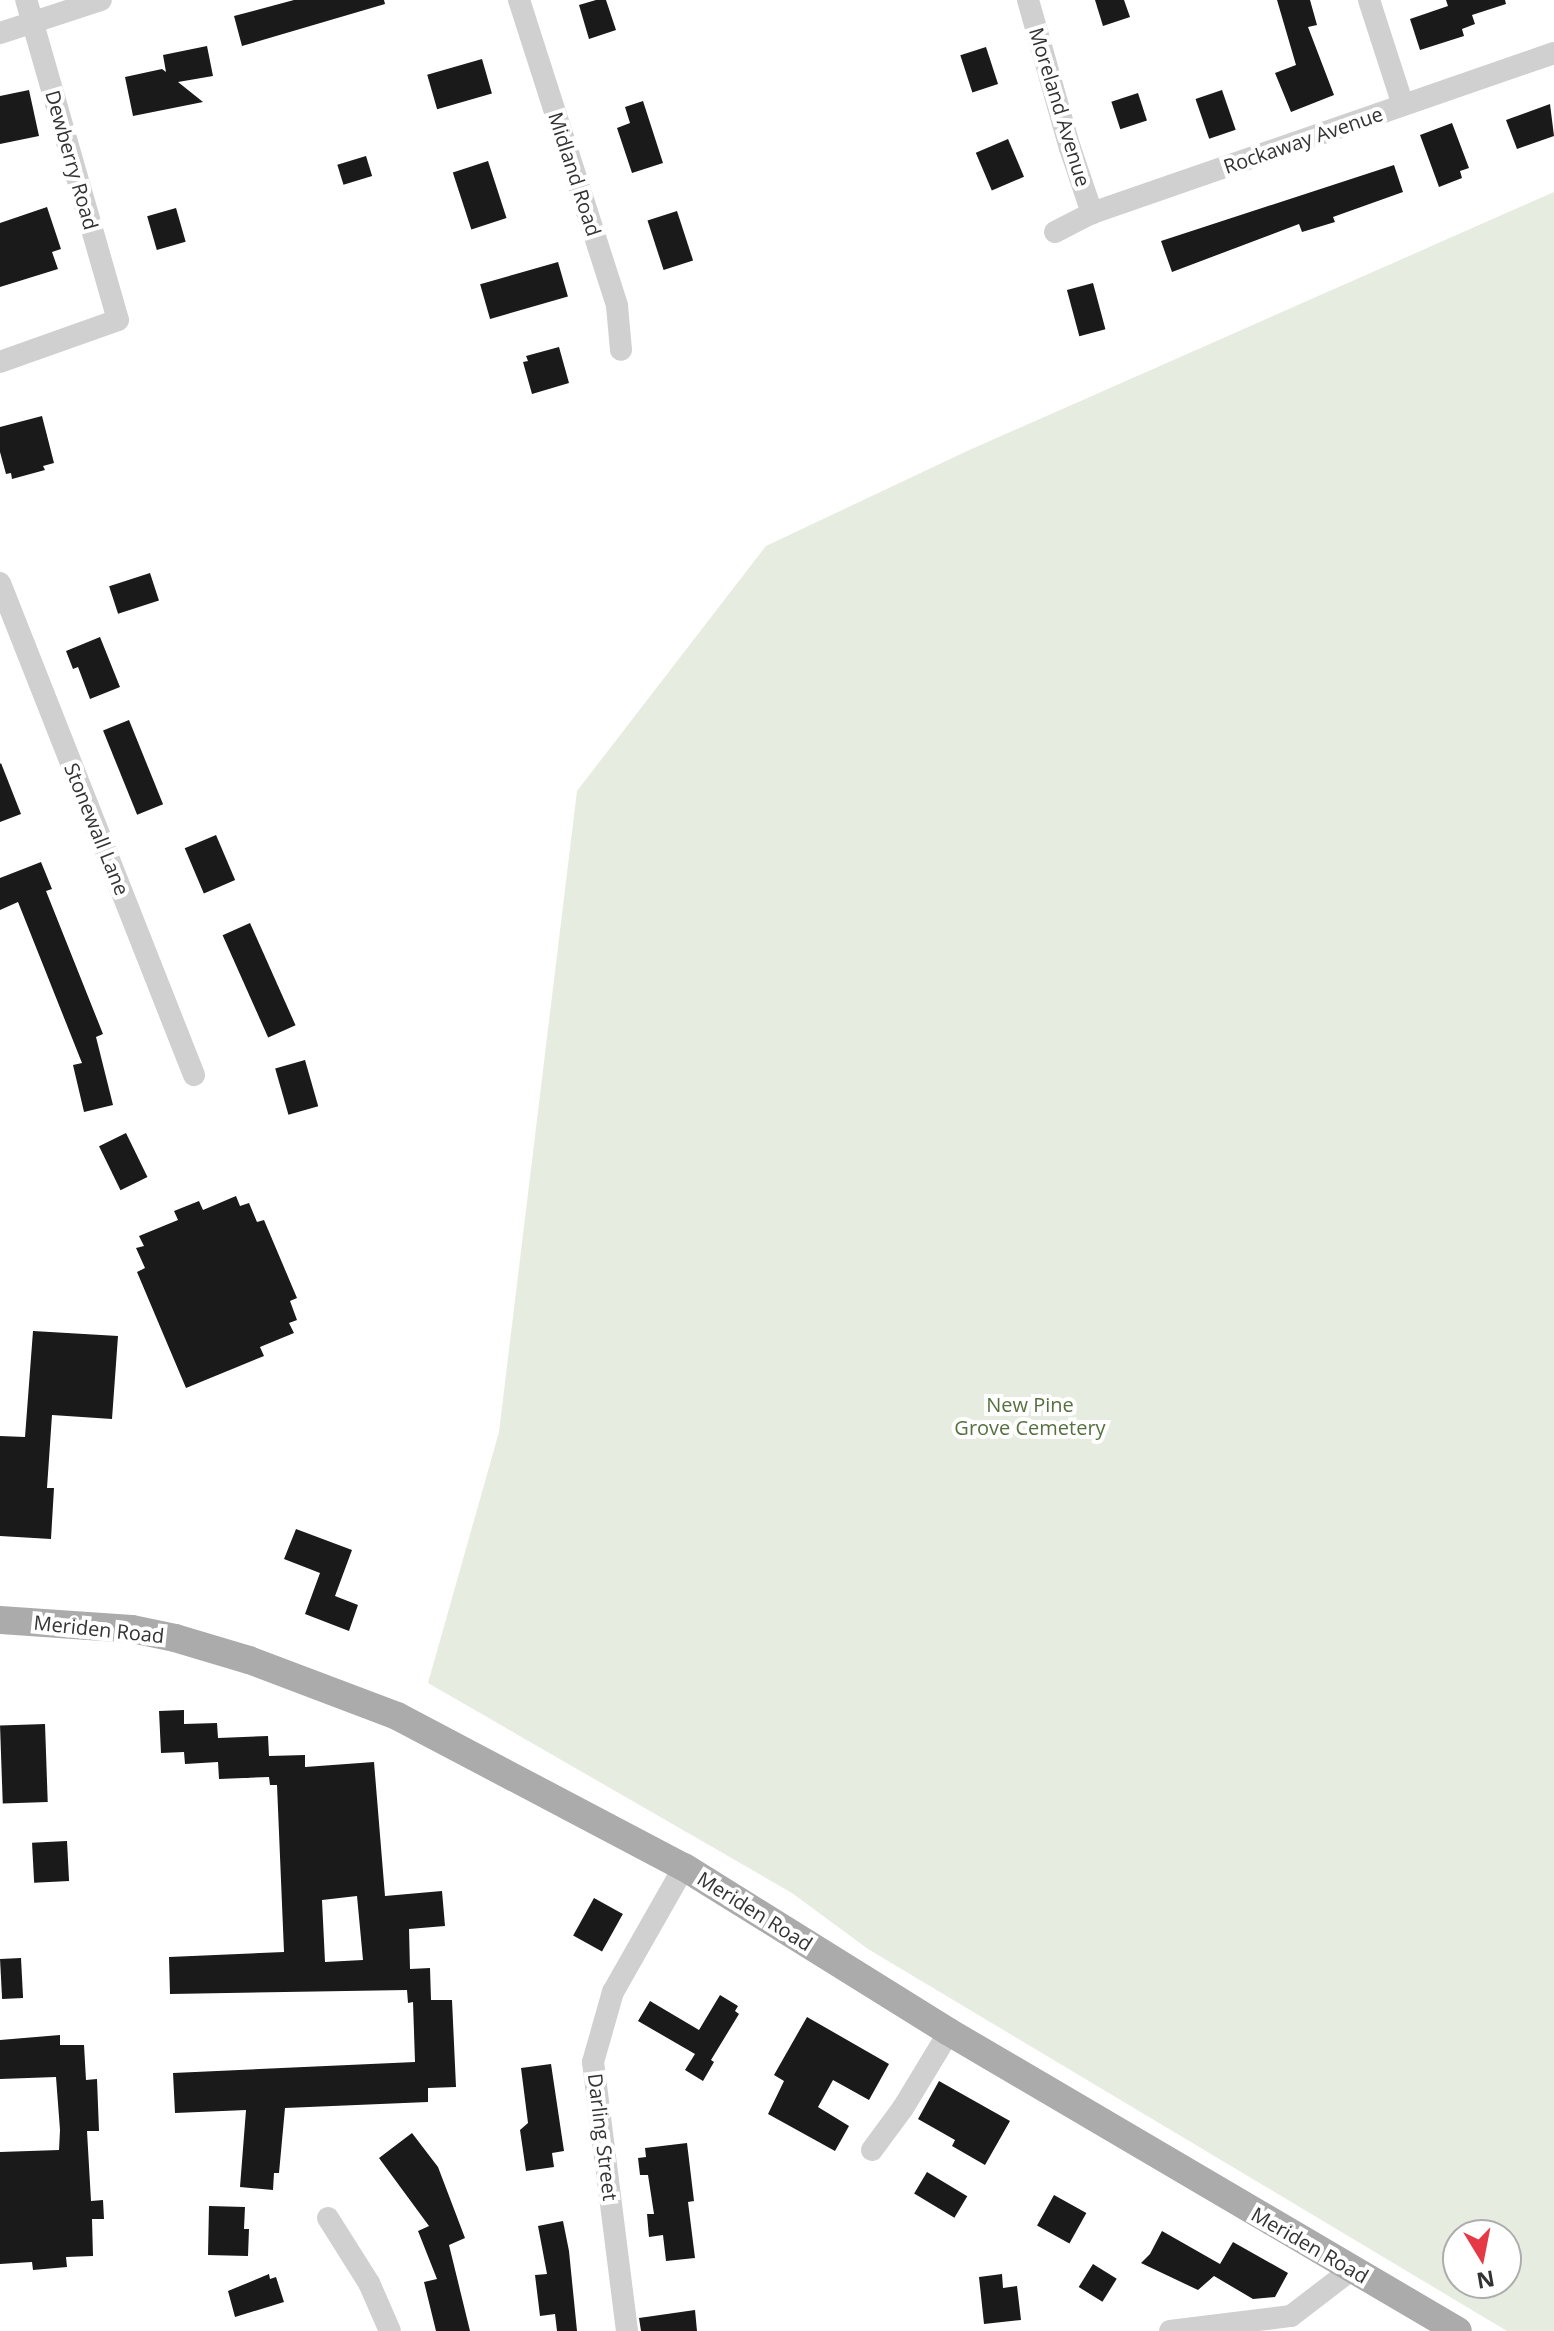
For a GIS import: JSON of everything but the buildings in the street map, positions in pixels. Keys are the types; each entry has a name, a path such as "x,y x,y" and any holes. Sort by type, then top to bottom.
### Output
{"main road":[{"name":"Meriden Road","path":"0,1620 146,1632 249,1660 314,1682 397,1716 684,1867 949,2032 1351,2270 1418,2319 1458,2331"}],"street":[{"name":"Dewberry Road","path":"0,362 118,320 26,0"},
{"path":"0,33 101,0"},
{"name":"Midland Road","path":"519,0 617,306 621,350"},
{"name":"Moreland Avenue","path":"1028,0 1092,213"},
{"path":"1369,0 1403,105"},
{"name":"Rockaway Avenue","path":"1055,232 1092,213 1554,53"},
{"name":"Stonewall Lane","path":"0,583 194,1075"},
{"name":"Darling Street","path":"627,2331 593,2062 613,1992 684,1867"},
{"path":"872,2150 903,2108 949,2032"},
{"path":"328,2218 369,2283 390,2331"},
{"path":"1170,2331 1291,2316 1351,2270"}],"green space":[{"name":"New Pine Grove Cemetery","path":"1554,192 1554,2331 1507,2331 1453,2299 1522,2299 1522,2219 1442,2219 1442,2292 868,1949 792,1893 428,1683 499,1432 577,791 766,546 965,452"}]}
